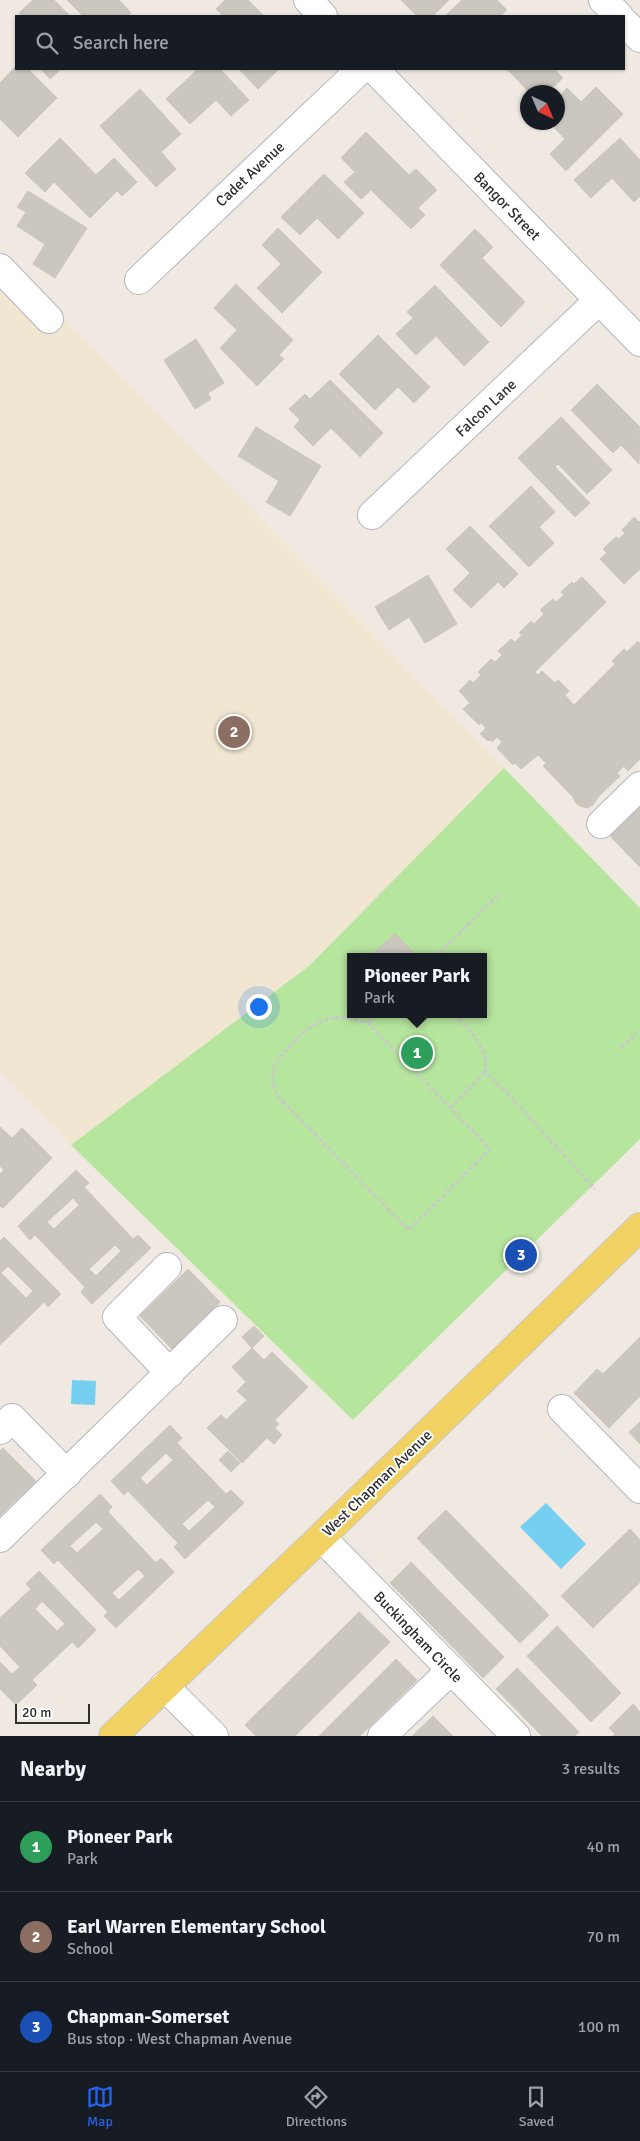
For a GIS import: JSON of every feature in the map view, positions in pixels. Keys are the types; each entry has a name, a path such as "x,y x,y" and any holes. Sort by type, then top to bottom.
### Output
{"main road":[{"name":"West Chapman Avenue","path":"113,1736 640,1227"}],"street":[{"path":"308,0 322,15"},
{"path":"603,0 618,15"},
{"path":"625,23 640,38"},
{"name":"Cadet Avenue","path":"139,280 360,70"},
{"name":"Bangor Street","path":"375,70 640,342"},
{"path":"0,268 50,319"},
{"name":"Falcon Lane","path":"372,516 599,300"},
{"path":"601,824 640,786"},
{"path":"167,1267 117,1317 170,1373"},
{"path":"0,1538 223,1320"},
{"path":"562,1409 640,1489"},
{"path":"0,1430 12,1418 67,1474"},
{"name":"Buckingham Circle","path":"321,1537 516,1736"},
{"path":"382,1736 450,1670"},
{"path":"164,1686 214,1736"}],"path":[{"path":"439,953 501,892"},
{"path":"348,1018 368,1023 490,1149 409,1230 277,1096 273,1084 273,1071 278,1060 290,1046 315,1024 324,1020 348,1018"},
{"path":"368,1023 373,1018"},
{"path":"450,1108 485,1072 486,1061 481,1048 458,1018"},
{"path":"621,1048 637,1033"},
{"path":"485,1072 508,1094 595,1189"}],"shaded area":[{"path":"0,253 504,768 309,966 71,1145 0,1071"}],"green space":[{"path":"504,768 640,908 640,1139 353,1420 71,1145 309,966"}],"water":[{"path":"72,1380 96,1381 95,1405 71,1404"},
{"path":"546,1503 586,1544 561,1569 520,1527"}],"building":[{"path":"33,0 54,0 69,15 22,15 19,13"},
{"path":"67,0 119,0 131,13 129,15 82,15"},
{"path":"225,0 248,0 263,15 222,15 216,9"},
{"path":"401,0 449,0 434,15 416,15"},
{"path":"462,0 497,0 507,10 501,15 446,15"},
{"path":"15,67 15,70 29,70 57,98 18,137 0,119 0,83"},
{"path":"42,70 60,70 50,79"},
{"path":"197,70 221,70 249,100 231,116 216,100 190,124 166,99"},
{"path":"240,70 278,70 258,89"},
{"path":"508,70 555,70 563,78 556,85 522,85"},
{"path":"596,87 623,114 566,171 550,154 565,139 557,130 565,130 565,90 567,88 581,102"},
{"path":"140,89 181,134 161,152 176,169 156,187 100,126"},
{"path":"366,132 409,175 416,169 437,190 418,208 425,215 411,229 371,190 361,199 344,182 355,172 341,158"},
{"path":"60,138 96,175 114,158 137,182 122,196 117,191 90,218 54,182 45,192 25,173"},
{"path":"620,138 640,160 640,196 634,202 612,178 591,198 574,180"},
{"path":"324,174 364,213 338,239 317,218 300,235 281,217"},
{"path":"28,191 87,228 55,278 33,264 45,244 17,226 26,212 17,207"},
{"path":"278,228 322,272 282,313 257,288 281,264 262,245"},
{"path":"475,229 493,247 482,258 525,302 501,327 440,265"},
{"path":"236,284 293,340 279,355 284,359 257,386 220,348 237,330 214,308"},
{"path":"435,285 489,342 464,366 436,336 416,355 396,334 413,318 407,312"},
{"path":"378,335 430,387 414,403 398,387 375,410 339,374"},
{"path":"196,339 224,383 208,393 211,399 195,409 164,360"},
{"path":"330,380 383,433 360,457 331,428 313,446 294,427 300,420 289,409 305,394 310,399"},
{"path":"597,384 640,427 639,464 621,445 613,453 571,410"},
{"path":"561,417 612,470 587,494 558,464 555,467 590,503 575,517 518,458"},
{"path":"256,427 321,466 290,516 266,502 279,481 238,456"},
{"path":"531,486 555,512 539,527 554,543 529,567 489,526"},
{"path":"634,517 640,521 640,569 624,584 600,559 607,553 603,549 616,537 619,539 625,533 622,530"},
{"path":"470,526 518,574 504,588 498,582 471,608 453,590 470,573 446,549"},
{"path":"428,575 457,624 425,643 409,617 389,630 375,607"},
{"path":"582,577 606,602 535,672 538,675 542,671 555,683 558,680 569,691 565,695 574,705 615,664 612,661 624,649 627,652 638,641 640,644 640,759 628,771 624,766 617,773 620,776 598,797 593,805 587,808 576,803 573,797 543,766 546,763 538,755 521,769 515,763 513,765 497,748 502,742 497,737 492,742 480,734 486,728 481,723 479,725 463,709 470,703 459,691 470,680 473,683 481,675 478,672 491,659 495,662 502,655 498,651 511,639 515,642 522,635 519,633 531,621 534,624 544,614 540,610 553,599 556,602 564,595 561,592 572,582 574,584"},
{"path":"640,804 640,867 611,837 612,825"},
{"path":"395,933 414,953 374,953"},
{"path":"0,1127 12,1138 22,1128 52,1158 3,1208 0,1206 0,1174 4,1170 0,1166"},
{"path":"76,1170 89,1183 84,1187 133,1239 138,1235 151,1248 92,1304 81,1292 85,1287 35,1235 30,1240 18,1226","holes":["73,1198 79,1205 54,1229 47,1222","115,1245 121,1251 96,1276 89,1269"]},
{"path":"4,1237 61,1294 48,1307 44,1302 0,1345 0,1241","holes":["8,1266 33,1291 26,1298 1,1273"]},
{"path":"188,1269 220,1302 172,1349 140,1316"},
{"path":"254,1326 264,1336 252,1348 242,1337"},
{"path":"640,1337 640,1396 609,1428 574,1393 597,1369 603,1374"},
{"path":"252,1348 264,1360 272,1352 308,1387 275,1420 279,1424 275,1428 282,1435 274,1444 267,1438 242,1463 207,1428 221,1415 226,1420 247,1400 237,1391 246,1382 232,1367"},
{"path":"640,1422 640,1444 629,1432"},
{"path":"170,1425 182,1438 177,1443 226,1494 231,1490 244,1503 185,1559 174,1547 178,1543 128,1491 124,1495 111,1481","holes":["166,1453 173,1460 147,1485 140,1478","208,1500 215,1507 189,1531 182,1524"]},
{"path":"3,1448 36,1481 0,1516 0,1451"},
{"path":"228,1451 240,1463 231,1472 219,1460"},
{"path":"100,1494 112,1507 108,1512 156,1563 161,1558 174,1572 116,1628 104,1616 108,1612 58,1560 54,1564 41,1550","holes":["96,1522 103,1529 77,1553 70,1546","138,1569 145,1576 119,1600 112,1593"]},
{"path":"446,1510 549,1615 520,1643 417,1538"},
{"path":"630,1529 640,1540 640,1582 593,1628 561,1596"},
{"path":"411,1562 504,1657 483,1678 390,1583"},
{"path":"39,1571 96,1630 78,1648 72,1642 32,1680 37,1685 16,1705 0,1689 0,1662 12,1674 20,1667 0,1646 0,1618 31,1589 26,1584","holes":["42,1601 65,1624 57,1631 35,1609"]},
{"path":"359,1612 390,1642 295,1736 256,1736 245,1725"},
{"path":"557,1626 621,1693 591,1722 527,1656"},
{"path":"396,1659 417,1680 360,1736 319,1736"},
{"path":"517,1668 579,1732 575,1736 542,1736 496,1689"},
{"path":"633,1704 640,1712 640,1736 613,1736 615,1734 609,1728"},
{"path":"433,1716 453,1736 412,1736"}],"place":[{"name":"Earl Warren Elementary School","path":"234,732"},
{"name":"Pioneer Park","path":"417,1053"},
{"name":"Chapman-Somerset","path":"521,1255"}]}
